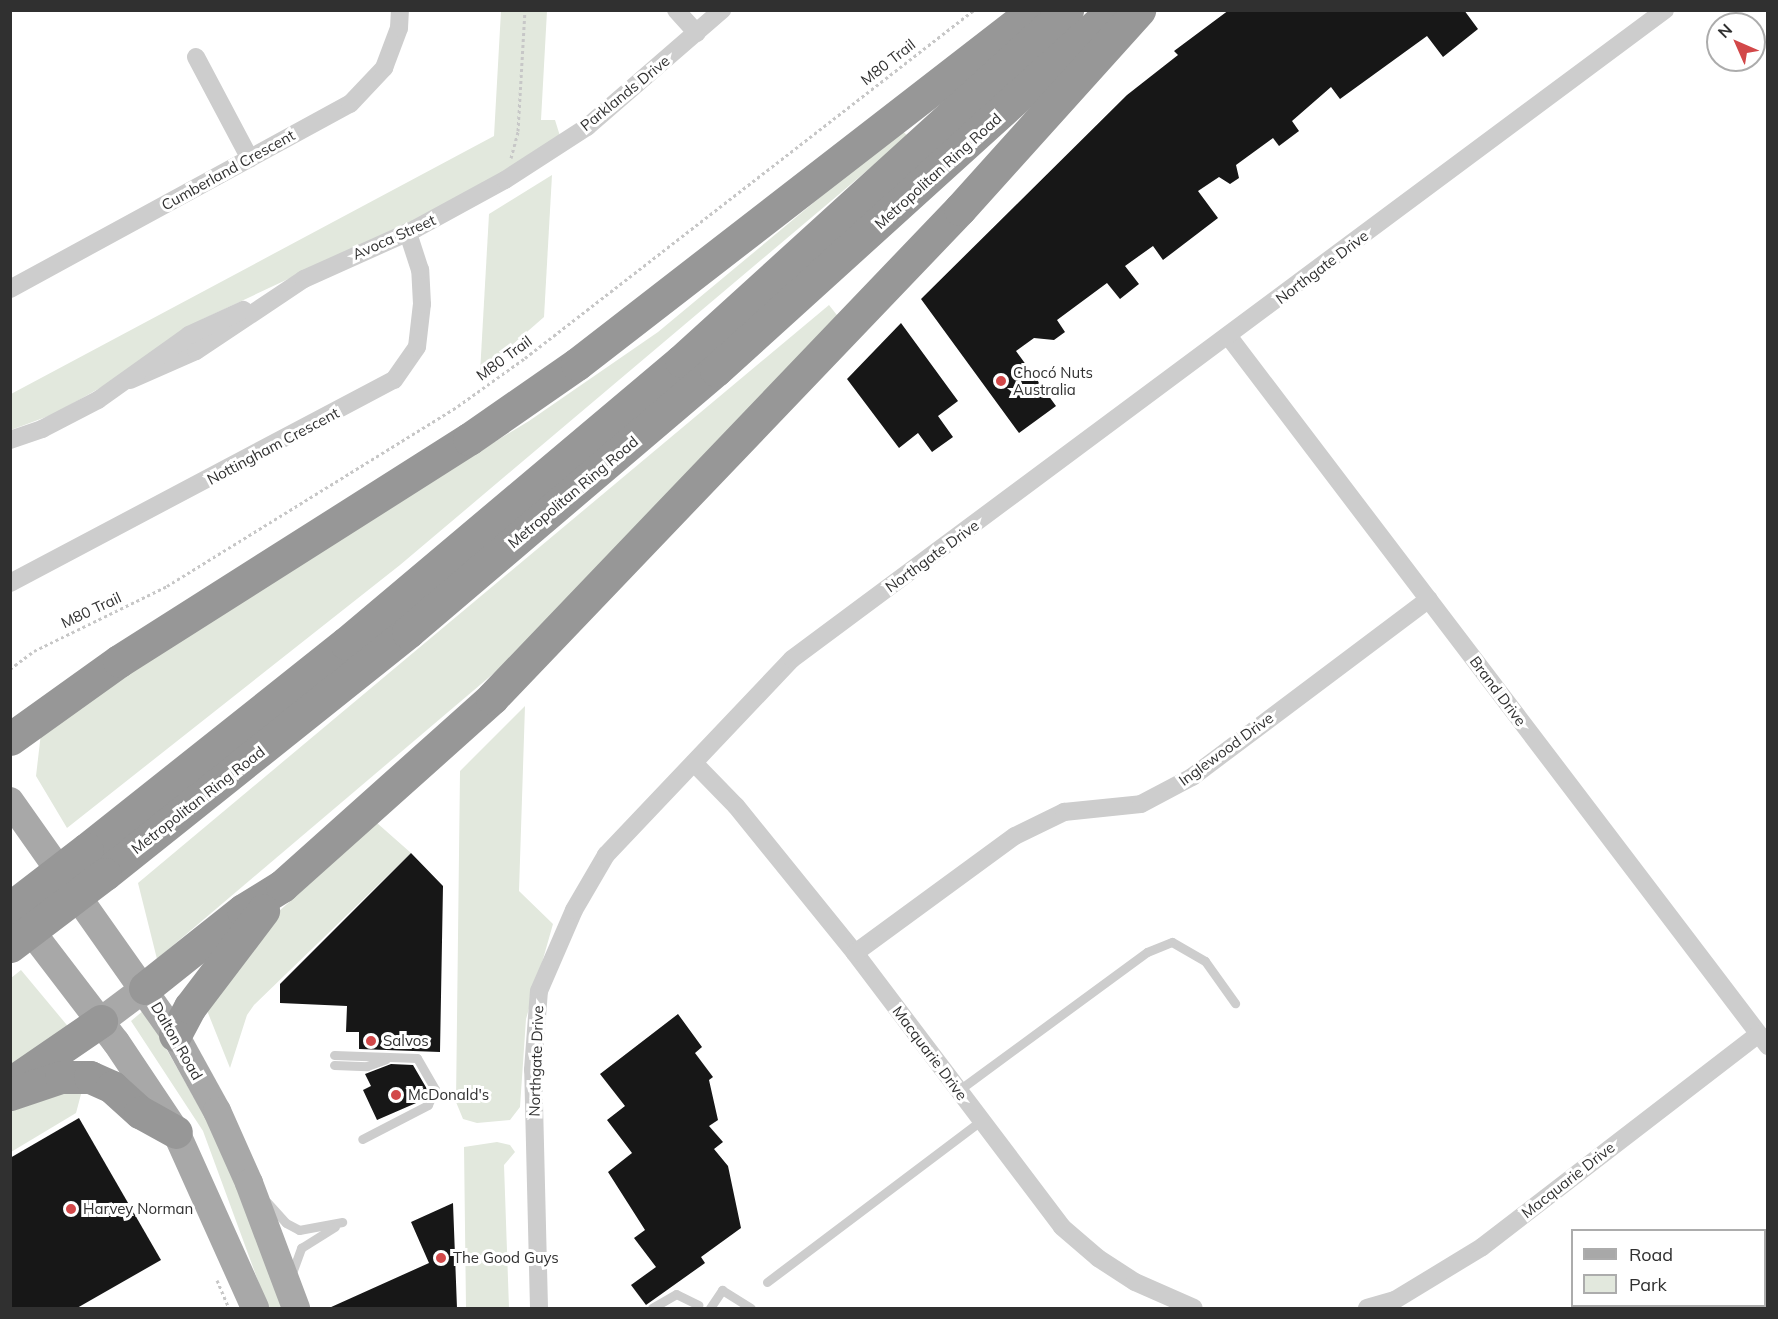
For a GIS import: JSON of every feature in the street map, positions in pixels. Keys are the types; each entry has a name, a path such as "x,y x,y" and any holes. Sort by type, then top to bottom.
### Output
{"highway":[{"path":"13,734 119,661 469,439 577,364 1034,10"},
{"name":"Metropolitan Ring Road","path":"10,946 96,862 346,643 681,362 1066,10"},
{"name":"Metropolitan Ring Road","path":"10,906 96,862 408,632 655,423 857,245 1113,10"},
{"path":"175,1035 190,1007 282,886 517,673 960,209 1140,10"},
{"path":"145,988 243,910 282,886"},
{"path":"10,1083 101,1021"},
{"path":"10,1094 61,1077 90,1077 112,1087 140,1112 176,1132"}],"main road":[{"name":"Dalton Road","path":"10,801 145,988 175,1035 217,1111 249,1183 292,1297"},
{"path":"10,906 101,1021 176,1132 255,1308"},
{"path":"101,1021 145,988"}],"street":[{"name":"Cumberland Crescent","path":"10,289 350,104 384,68 399,28 400,10"},
{"path":"676,10 697,33"},
{"name":"Parklands Drive","path":"523,169 587,126 722,10"},
{"name":"Northgate Drive","path":"539,1308 533,1070 539,991 574,910 606,855 792,659 1665,10"},
{"path":"196,57 250,159"},
{"name":"Avoca Street","path":"10,440 70,416 130,380 196,351 264,302 304,279 408,232 523,169"},
{"name":"Nottingham Crescent","path":"10,583 394,380 417,347 422,304 420,270 408,232"},
{"name":"Brand Drive","path":"1228,337 1763,1040"},
{"name":"Inglewood Drive","path":"855,953 1015,836 1064,812 1141,804 1192,777 1429,599"},
{"name":"Macquarie Drive","path":"694,763 736,806 855,953 1062,1227 1089,1250 1135,1282 1194,1308"},
{"name":"Macquarie Drive","path":"1367,1308 1395,1300 1482,1247 1763,1040"}],"lane":[{"path":"958,1090 1147,952 1172,942 1205,961 1235,1003"},
{"path":"334,1060 410,1056 420,1060 435,1089 434,1097 419,1111 362,1138"},
{"path":"767,1282 981,1121"},
{"path":"249,1183 291,1228 310,1229 342,1222 301,1248 292,1297"},
{"path":"710,1308 722,1290 751,1308"},
{"path":"652,1308 676,1294 699,1305"}],"path":[{"path":"505,180 518,131 525,10"},
{"name":"M80 Trail","path":"10,669 34,651 108,618 176,581 458,406 544,344 974,10"}],"green space":[{"path":"501,11 547,11 541,120 555,120 560,136 461,198 203,319 153,358 54,414 11,430 11,394 494,136"},
{"path":"901,130 908,136 400,565 67,828 36,776 41,733 215,610 529,421 658,332"},
{"path":"552,175 544,317 480,373 489,214"},
{"path":"829,305 844,324 513,657 157,959 138,883"},
{"path":"525,706 519,891 553,924 526,1019 520,1107 510,1120 477,1123 463,1119 456,1102 460,771"},
{"path":"377,823 411,853 254,1005 247,1015 230,1068 206,1008 277,913"},
{"path":"21,970 71,1030 11,1067 11,978"},
{"path":"144,1010 217,1138 283,1308 268,1308 203,1131 131,1021"},
{"path":"84,1083 76,1113 11,1152 10,1103"},
{"path":"497,1142 510,1145 515,1152 504,1165 509,1308 466,1308 464,1147"}],"building":[{"path":"1229,10 1464,10 1478,29 1443,57 1427,36 1340,99 1331,87 1292,121 1299,131 1279,146 1273,138 1236,165 1239,178 1230,184 1219,177 1198,191 1218,218 1163,260 1153,246 1125,266 1139,284 1120,299 1107,283 1057,320 1065,332 1054,340 1034,338 1016,351 1056,406 1019,433 921,299 1127,95 1178,55 1174,51"},
{"path":"901,323 958,401 938,416 953,437 932,452 918,433 899,448 847,379"},
{"path":"411,853 443,886 440,1052 359,1049 359,1032 346,1032 347,1006 280,1003 280,984"},
{"path":"678,1014 702,1047 695,1053 713,1077 709,1080 718,1120 709,1126 723,1142 714,1149 728,1166 741,1228 701,1257 705,1263 646,1305 631,1285 656,1267 634,1238 645,1230 608,1172 632,1153 607,1120 625,1106 600,1074"},
{"name":"McDonald's","path":"391,1064 413,1065 427,1089 423,1100 377,1120 363,1090 371,1086 365,1074"},
{"name":"Harvey Norman","path":"79,1118 161,1260 77,1308 10,1308 10,1158"},
{"name":"The Good Guys","path":"453,1203 457,1308 329,1308 429,1263 411,1222"}],"place":[{"name":"Chocó Nuts Australia","path":"1001,381"},
{"name":"Salvos","path":"371,1041"},
{"name":"McDonald's","path":"396,1095"},
{"name":"Harvey Norman","path":"71,1209"},
{"name":"The Good Guys","path":"441,1258"}]}
